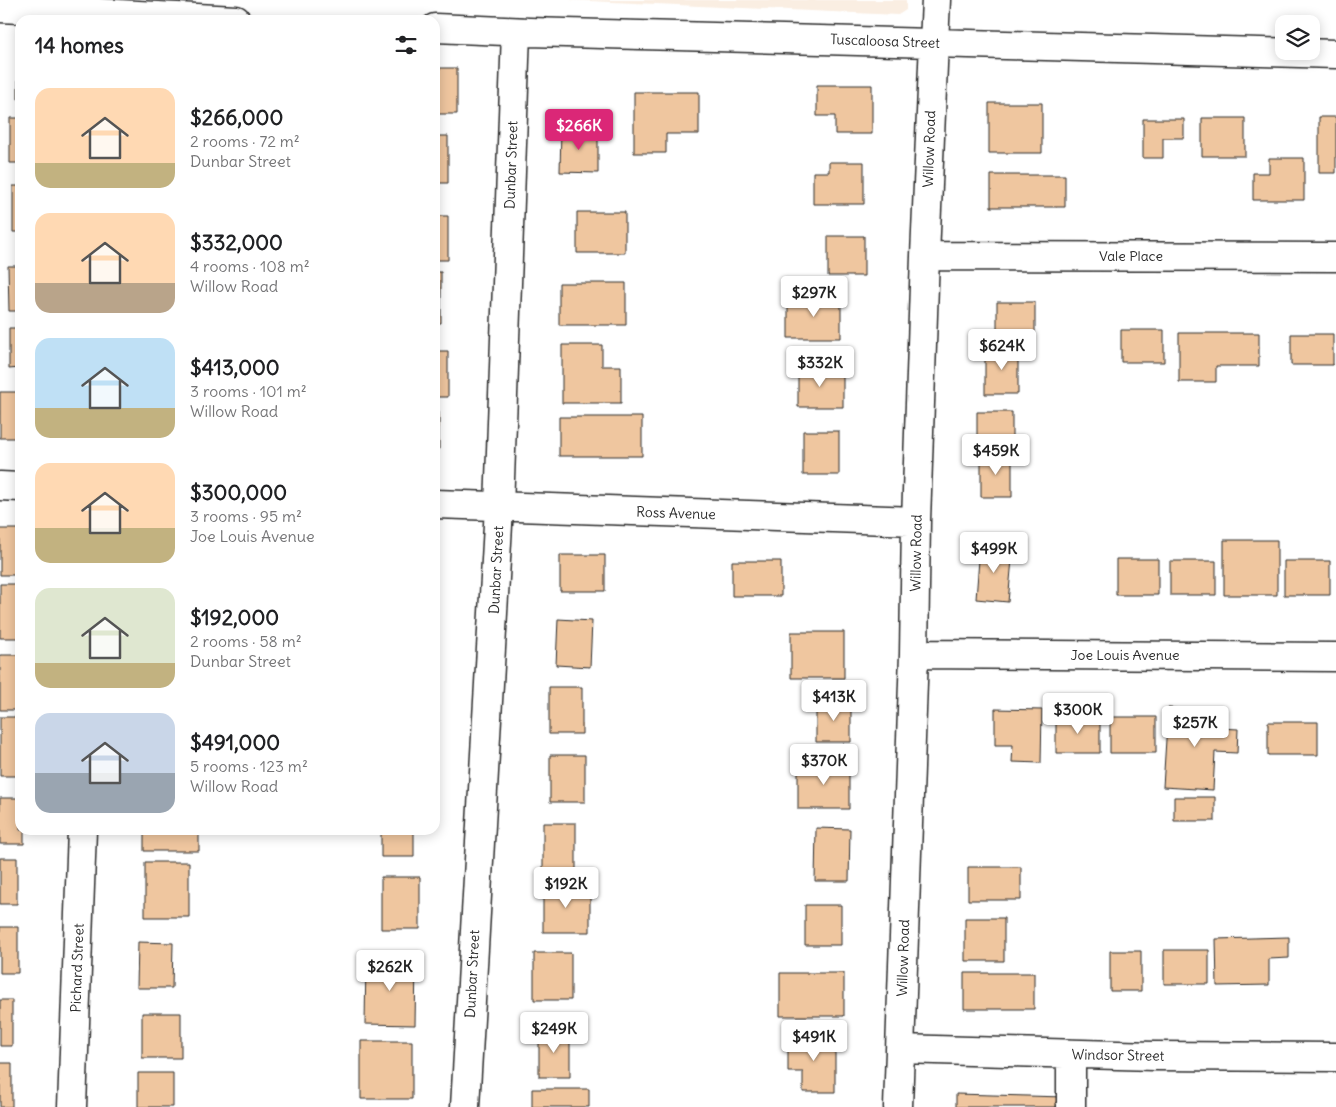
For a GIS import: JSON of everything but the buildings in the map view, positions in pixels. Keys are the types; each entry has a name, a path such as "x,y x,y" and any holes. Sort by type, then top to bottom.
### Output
{"street":[{"name":"Willow Road","path":"898,1107 914,654 916,521 936,0"},
{"path":"0,8 87,15"},
{"name":"Tuscaloosa Street","path":"440,28 516,32 1336,54"},
{"name":"Dunbar Street","path":"466,1107 500,507 516,32"},
{"name":"Vale Place","path":"926,256 1336,257"},
{"path":"0,486 15,487"},
{"name":"Ross Avenue","path":"440,504 916,521"},
{"name":"Joe Louis Avenue","path":"914,654 1336,657"},
{"name":"Pichard Street","path":"72,1107 82,835"},
{"name":"Windsor Street","path":"900,1049 1154,1056 1336,1057"},
{"path":"1071,1054 1071,1107"}],"shaded area":[{"path":"568,0 906,0 906,10 898,15"}]}
